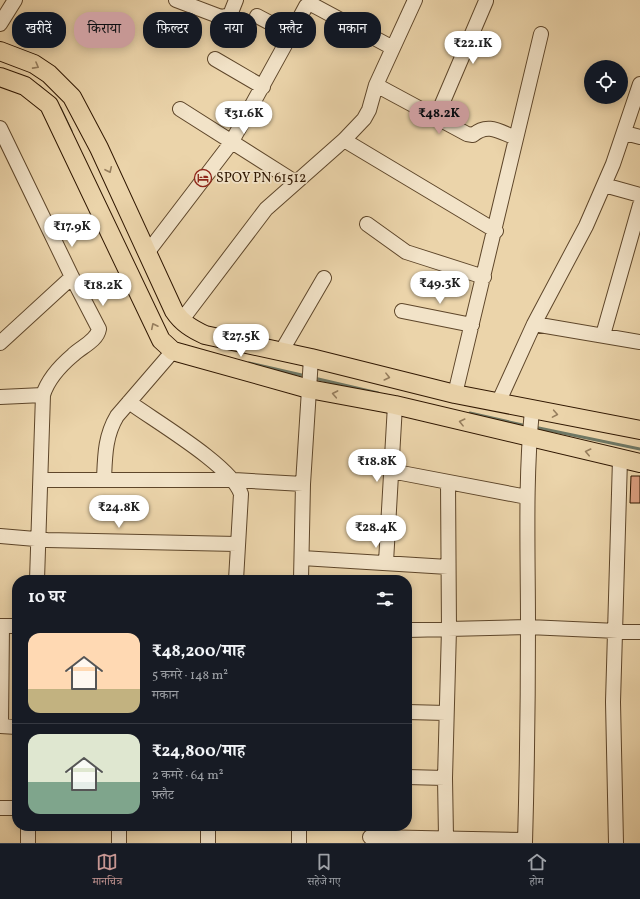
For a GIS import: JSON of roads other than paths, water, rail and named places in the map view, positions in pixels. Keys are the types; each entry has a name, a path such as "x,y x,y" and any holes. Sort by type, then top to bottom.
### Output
{"main road":[{"path":"0,51 34,64 49,74 72,97 99,148 147,252 160,340 172,351 640,463"},
{"path":"0,77 25,86 49,105 154,300 174,311 181,321 205,335 455,394 498,401 532,414 640,430"}],"street":[{"path":"0,24 15,0"},
{"path":"176,0 225,17 232,12 236,0"},
{"path":"181,321 266,209 344,140 367,114 376,85 414,0"},
{"path":"436,118 486,1"},
{"path":"303,12 306,6 311,4 393,48"},
{"path":"257,16 265,20"},
{"path":"455,394 496,231 516,138 541,34"},
{"path":"147,252 231,143 284,48"},
{"path":"215,58 263,87"},
{"path":"498,401 534,324 570,258 604,185 625,133 640,84"},
{"path":"376,85 467,134 473,135 480,128 486,128 516,138"},
{"path":"180,109 231,143 295,182"},
{"path":"0,128 72,277 98,324 99,332 72,355 57,371 47,384 43,395 37,575"},
{"path":"625,133 640,137"},
{"path":"344,140 496,231"},
{"path":"604,185 640,195"},
{"path":"603,334 640,205"},
{"path":"367,224 406,252 484,277"},
{"path":"0,342 72,277"},
{"path":"281,352 324,278"},
{"path":"402,311 472,325"},
{"path":"534,324 603,334 640,342"},
{"path":"104,479 106,445 109,433 117,416 172,351"},
{"path":"301,575 303,484 311,361"},
{"path":"0,397 43,395"},
{"path":"129,402 216,463 234,480 241,494 236,575"},
{"path":"386,562 395,405"},
{"path":"370,835 525,841 528,627 527,497 529,436 532,414"},
{"path":"616,843 613,702 620,459"},
{"path":"391,471 527,497"},
{"path":"41,480 234,480 303,484"},
{"path":"446,837 445,778 449,629 448,483"},
{"path":"0,536 38,539 148,543 237,544"},
{"path":"302,558 448,567"},
{"path":"12,626 1,626 1,726 12,727"},
{"path":"412,630 528,627 640,632"},
{"path":"412,712 446,713"},
{"path":"412,777 445,778"},
{"path":"0,808 12,808"},
{"path":"28,831 28,843"},
{"path":"119,831 119,843"},
{"path":"208,831 208,843"},
{"path":"299,831 299,843"}],"waterway":[{"path":"39,86 48,94"},
{"path":"60,108 71,131"},
{"path":"249,363 306,376"},
{"path":"314,378 378,393"},
{"path":"470,413 527,426"},
{"path":"534,427 640,449"}],"place":[{"name":"SPOY PN 61512","path":"203,178"}]}
